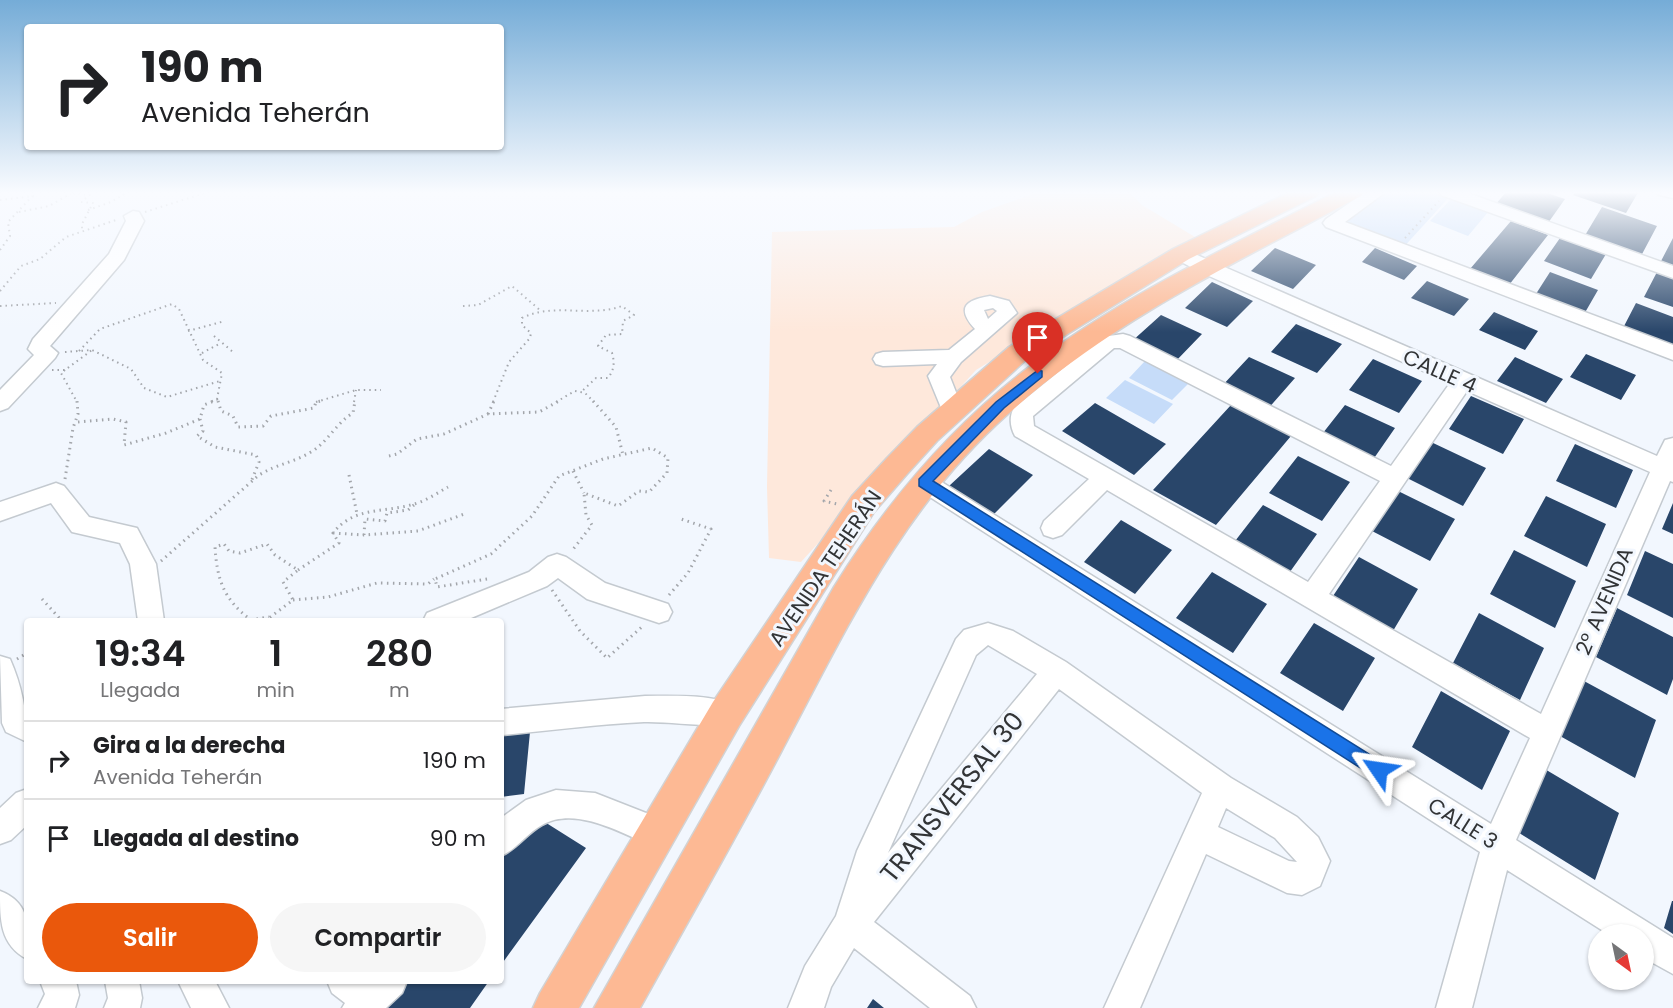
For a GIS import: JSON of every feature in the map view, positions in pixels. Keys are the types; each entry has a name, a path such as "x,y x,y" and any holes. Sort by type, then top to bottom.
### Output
{"main road":[{"name":"AVENIDA TEHERÁN","path":"555,1008 726,714 863,504 952,410 1018,353 1181,254 1213,238"},
{"name":"AVENIDA TEHERÁN","path":"616,1008 766,744 853,584 897,516 924,482 985,419 1038,374 1123,316 1263,238"}],"street":[{"path":"0,403 48,353 38,349 39,344 117,256 126,238"},
{"path":"1369,238 1673,353"},
{"path":"1578,238 1673,272"},
{"name":"CALLE 4","path":"1181,254 1207,268 1464,381 1669,463"},
{"path":"952,410 939,376 954,357 987,330"},
{"path":"1396,479 1123,341 1108,342 1022,413 1023,430 1547,734"},
{"path":"883,359 954,357"},
{"path":"1312,597 1464,381"},
{"name":"2° AVENIDA","path":"1454,1008 1498,845 1669,463"},
{"path":"1053,528 1106,478"},
{"name":"CALLE 3","path":"924,482 1621,924"},
{"path":"0,512 56,492 81,525 128,536 143,564 151,618"},
{"path":"443,618 548,571 596,591 659,612"},
{"path":"806,1008 818,978 850,924 879,867 966,647 974,638 988,634 1003,639 1056,671 1220,788 1293,833 1308,846 1314,861 1309,875 1302,879 1287,878 1200,834"},
{"path":"0,668 14,730"},
{"name":"TRANSVERSAL 30","path":"879,867 1056,671"},
{"path":"504,722 656,710 711,711 726,714"},
{"path":"1122,1008 1220,788"},
{"path":"504,834 513,816 562,804 590,805 658,832"},
{"path":"0,829 24,807"},
{"path":"0,907 24,938"},
{"path":"850,924 958,1008"},
{"path":"1654,945 1673,957"},
{"path":"56,1008 62,998 62,987 60,984"},
{"path":"122,1008 125,998 123,984"},
{"path":"197,984 211,1008"}],"path":[{"path":"0,291 4,282 25,261 40,259 44,252 61,244 65,238"},
{"path":"1395,248 1404,238"},
{"path":"463,306 478,305 512,286 541,311"},
{"path":"0,306 22,306 43,301 59,303 73,294 82,294"},
{"path":"79,351 100,329 168,304 179,309 188,331 202,353 203,360 222,374 217,399 221,411 233,416 238,427 263,426 272,416 314,408 316,402 356,390 381,390"},
{"path":"488,414 507,372 511,353 531,338 531,333 522,325 522,318 530,312 554,308 609,313 622,306 634,315 623,321 622,334 606,334 598,346 612,353 615,366 613,372 608,378 594,380 581,392"},
{"path":"188,331 210,322 225,321"},
{"path":"214,336 233,352"},
{"path":"202,353 221,343"},
{"path":"48,353 92,350 116,364 131,369 144,388 167,397 220,381"},
{"path":"68,488 64,479 73,428 78,422 79,400 61,373 92,350"},
{"path":"144,572 170,555 274,465 300,454 310,454 327,440 346,416 353,413 356,390"},
{"path":"389,456 397,454 417,439 444,434 488,414 538,412 575,391 585,393 610,417 616,427 623,455"},
{"path":"217,399 204,405 200,419 203,431 197,436 208,444 256,456 258,462 250,484"},
{"path":"78,422 113,419 126,422 124,445 166,433 200,419"},
{"path":"263,618 269,617 293,600 328,597 377,583 428,584 491,554 532,516 541,499 559,476 652,448 668,458 667,473 649,492 639,491 618,506 609,505 591,493 584,493"},
{"path":"573,471 584,493 586,514 592,525 580,542 548,571 557,595 580,631 607,658 659,612 663,600 682,584 696,563 702,545 711,530 678,518"},
{"path":"349,475 357,514"},
{"path":"364,535 365,519 385,521 387,513 408,510 448,487"},
{"path":"831,490 824,501 837,505 841,495"},
{"path":"333,533 338,524 357,514 416,504"},
{"path":"333,533 364,535 418,531 467,513"},
{"path":"293,600 283,582 339,543 333,533"},
{"path":"248,618 235,608 220,588 215,547 224,543 229,551 240,553 267,544 275,555 298,570"},
{"path":"435,579 437,587 490,578"},
{"path":"42,599 60,618"}],"shaded area":[{"path":"772,238 1193,238 976,370 801,562 769,558 767,487"},
{"path":"1370,238 1412,238 1401,250"},
{"path":"1145,361 1189,383 1172,400 1129,378"},
{"path":"1125,380 1173,404 1154,424 1106,398"}],"building":[{"path":"1496,238 1546,238 1509,285 1470,269"},
{"path":"1560,238 1606,254 1591,279 1544,261"},
{"path":"1587,238 1651,238 1641,256"},
{"path":"1673,238 1673,238 1673,267 1660,263"},
{"path":"1275,248 1316,265 1293,289 1251,271"},
{"path":"1375,248 1417,266 1404,280 1362,262"},
{"path":"1550,272 1598,290 1583,316 1534,297"},
{"path":"1657,272 1673,277 1673,307 1644,297"},
{"path":"1427,281 1469,299 1454,316 1411,298"},
{"path":"1212,282 1253,301 1227,327 1185,308"},
{"path":"1636,303 1673,317 1673,350 1622,330"},
{"path":"1494,312 1538,331 1525,350 1479,330"},
{"path":"1161,315 1202,334 1174,363 1131,342"},
{"path":"1296,324 1342,344 1317,373 1271,352"},
{"path":"1586,354 1636,375 1621,400 1570,377"},
{"path":"1249,357 1295,378 1267,410 1221,387"},
{"path":"1515,357 1563,379 1546,403 1497,381"},
{"path":"1373,359 1422,381 1399,413 1349,390"},
{"path":"1471,396 1524,419 1503,454 1449,429"},
{"path":"1095,403 1166,444 1134,475 1062,431"},
{"path":"1231,405 1291,436 1216,525 1153,490"},
{"path":"1345,405 1395,428 1370,464 1319,438"},
{"path":"1431,442 1486,468 1463,506 1407,478"},
{"path":"1575,444 1633,470 1616,508 1556,481"},
{"path":"989,449 1033,475 994,514 949,486"},
{"path":"1298,456 1350,482 1322,521 1269,493"},
{"path":"1398,491 1455,519 1430,561 1372,531"},
{"path":"1546,496 1606,524 1587,567 1524,536"},
{"path":"1673,503 1673,534 1662,529"},
{"path":"1263,505 1317,534 1287,576 1232,545"},
{"path":"1121,520 1172,550 1135,594 1084,562"},
{"path":"1514,550 1576,581 1555,628 1490,594"},
{"path":"1645,551 1673,564 1673,618 1627,595"},
{"path":"1359,557 1418,589 1390,636 1329,602"},
{"path":"1212,572 1267,604 1233,653 1176,618"},
{"path":"1617,608 1673,637 1673,679 1667,695 1596,657"},
{"path":"1479,613 1544,648 1520,700 1453,663"},
{"path":"1314,623 1375,658 1343,711 1280,673"},
{"path":"1584,681 1656,720 1635,778 1560,736"},
{"path":"1441,691 1510,731 1482,790 1412,747"},
{"path":"530,732 524,794 504,797 504,736"},
{"path":"1543,768 1619,813 1595,880 1516,831"},
{"path":"532,814 586,848 504,961 504,849"},
{"path":"1673,901 1673,934 1664,928"},
{"path":"399,984 487,984 470,1008 380,1008"},
{"path":"873,999 884,1008 867,1008"}],"route":[{"path":"1038,374 1000,405 963,440 924,482 1379,770"}]}
